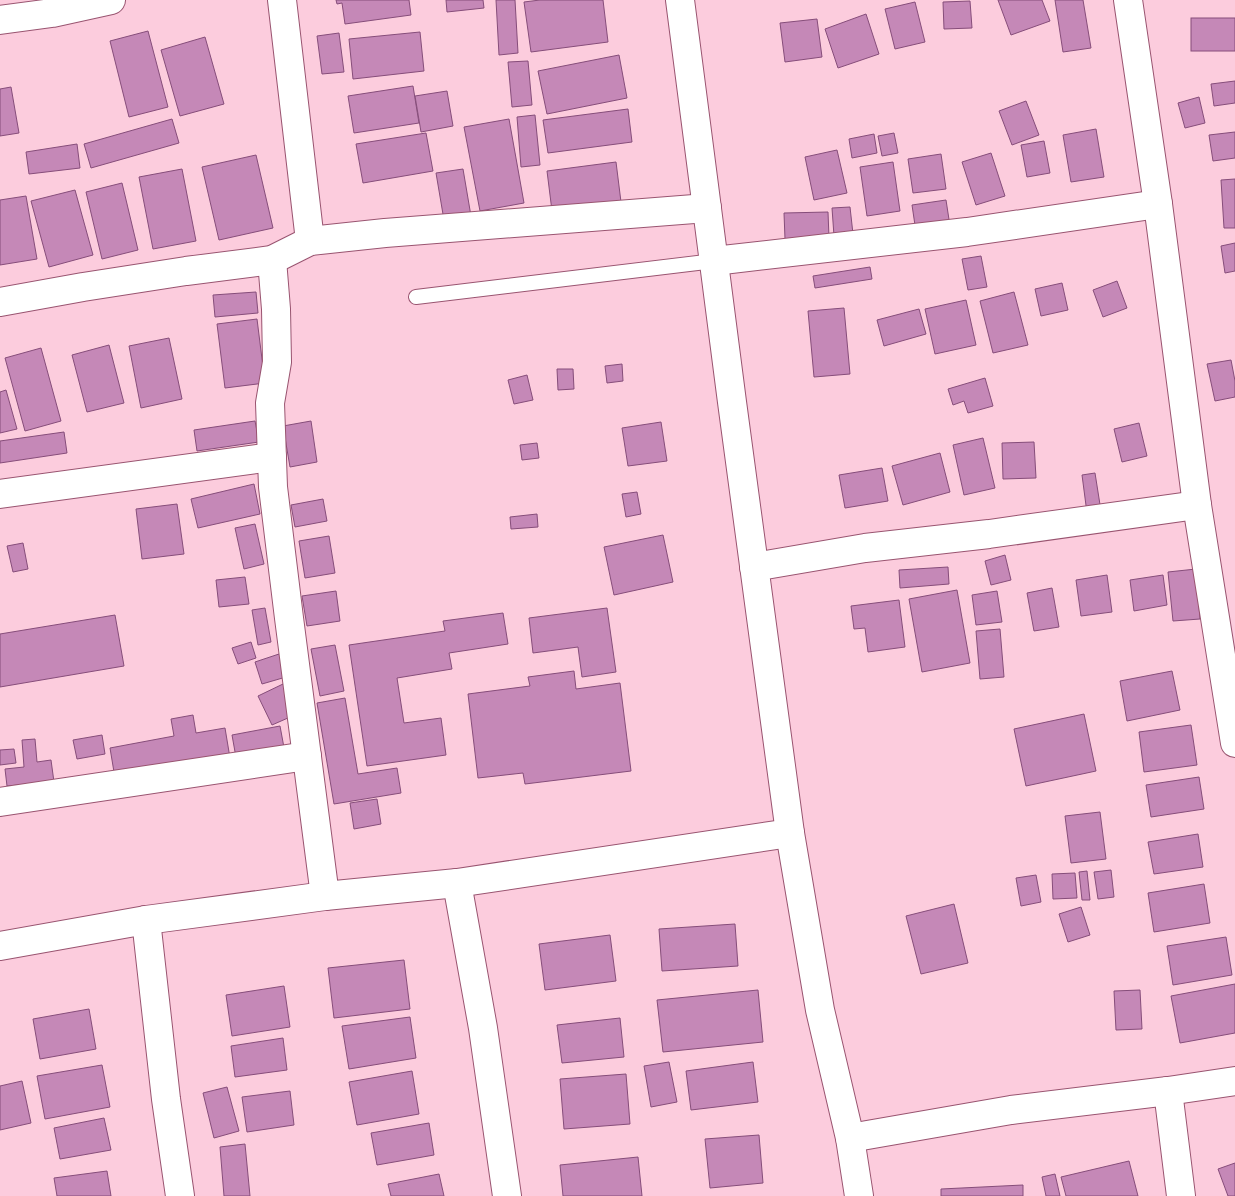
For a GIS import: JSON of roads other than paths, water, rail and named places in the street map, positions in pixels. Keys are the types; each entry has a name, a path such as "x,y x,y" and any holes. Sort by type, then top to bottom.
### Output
{"street":[{"path":"0,20 52,13 111,0"},
{"path":"282,0 310,241"},
{"path":"680,0 790,833 820,1010 850,1138 859,1196"},
{"path":"1128,0 1158,204 1197,505 1235,743"},
{"path":"714,261 967,232 1158,204"},
{"path":"0,302 186,271 272,260 310,241 385,233 707,208"},
{"path":"272,260 276,310 277,362 270,403 273,487 325,896"},
{"path":"0,494 272,457"},
{"path":"754,567 865,548 989,534 1197,505"},
{"path":"0,802 308,756"},
{"path":"0,946 146,920 325,896 457,884 790,833"},
{"path":"457,884 483,1028 507,1196"},
{"path":"146,920 166,1099 180,1196"},
{"path":"850,1138 1011,1110 1235,1081"},
{"path":"1168,1091 1181,1196"}],"lane":[{"path":"416,297 714,261"}]}
